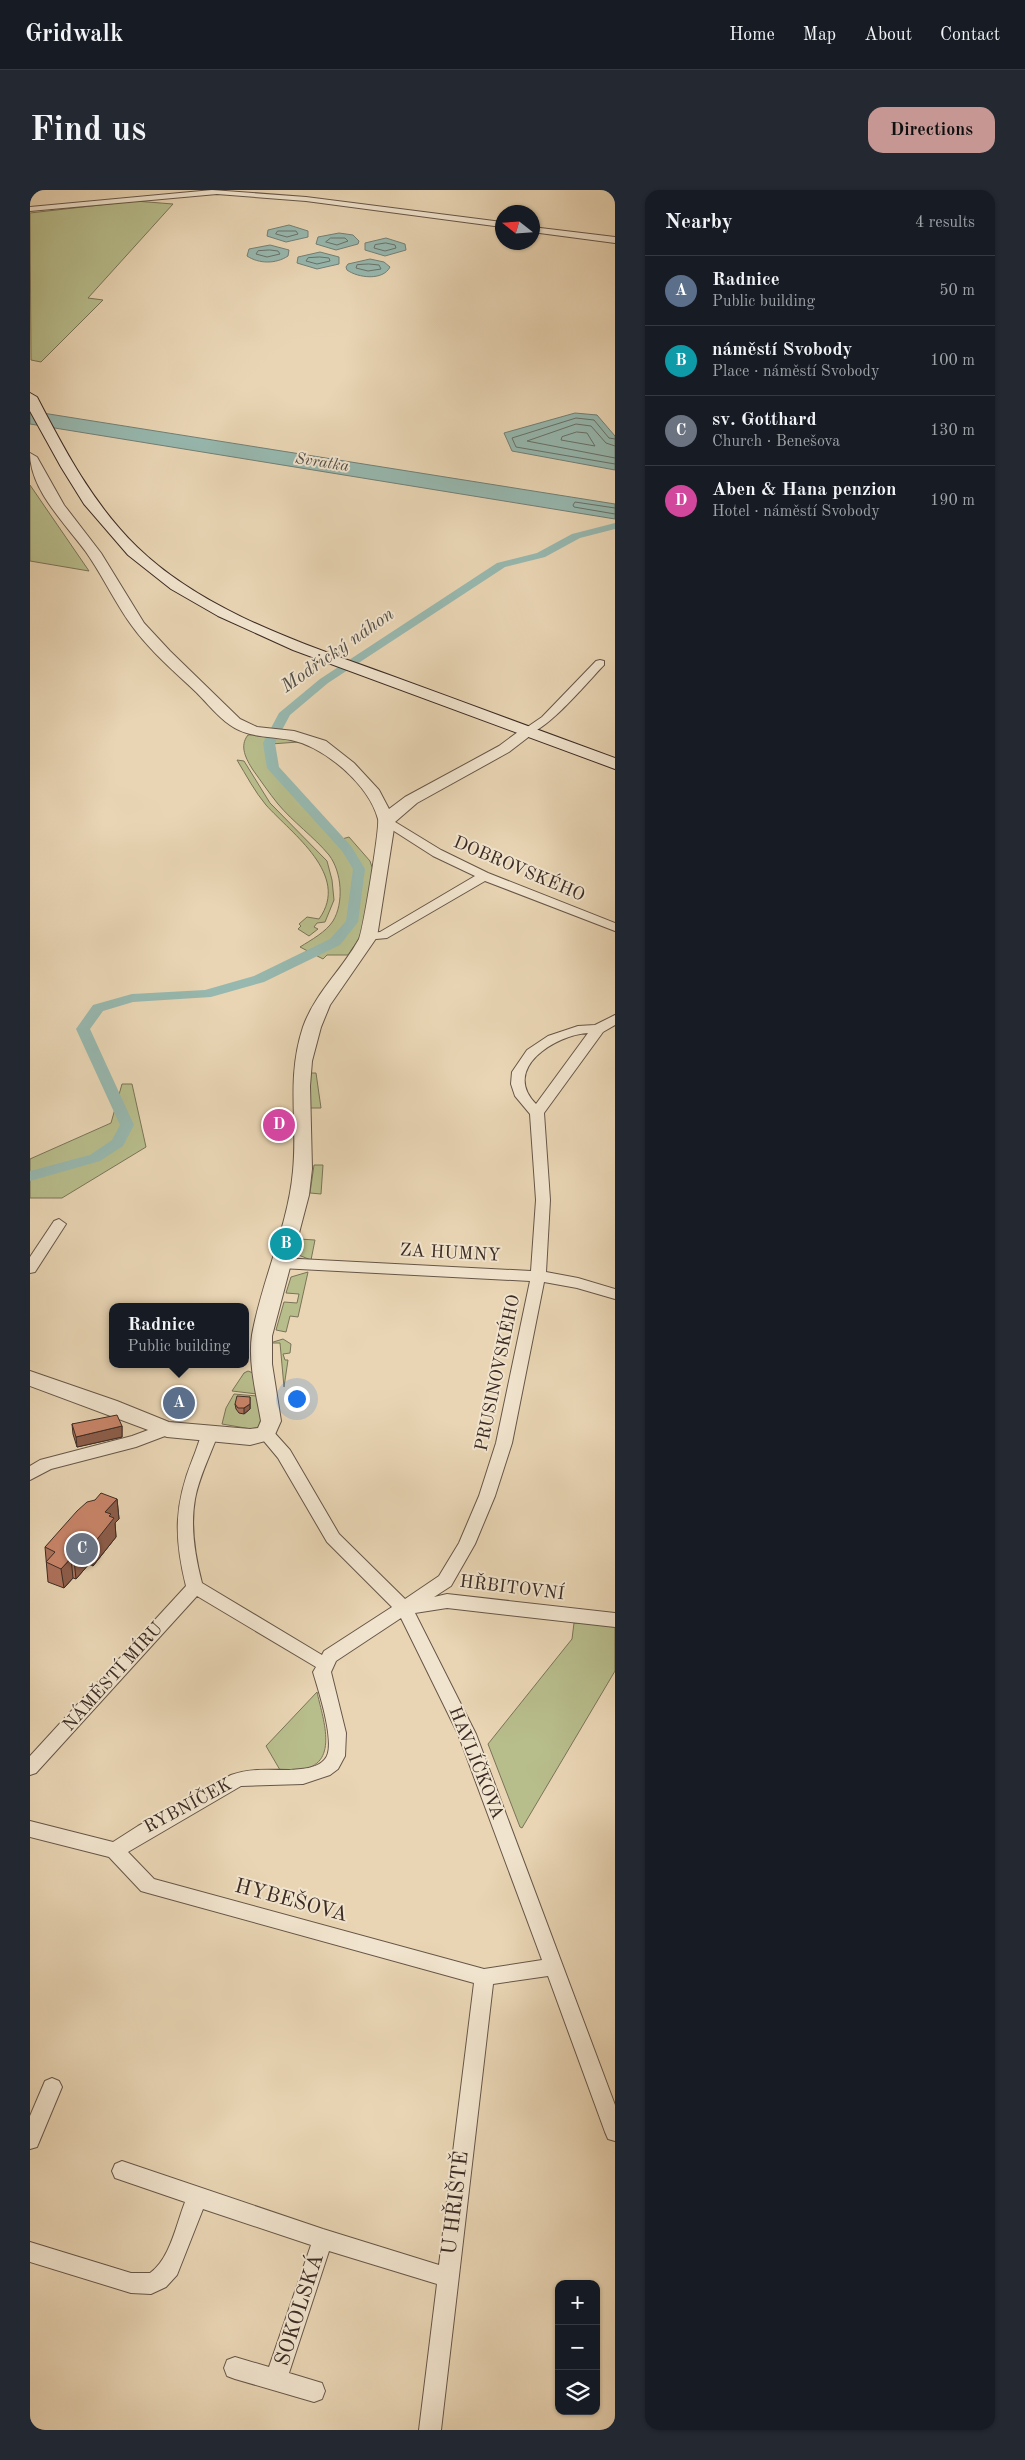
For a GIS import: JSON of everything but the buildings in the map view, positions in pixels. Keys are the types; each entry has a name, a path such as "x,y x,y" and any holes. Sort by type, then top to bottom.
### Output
{"main road":[{"path":"31,399 98,511 135,553 163,575 221,611 275,637 364,672 615,764"}],"street":[{"path":"104,201 107,190"},
{"path":"30,209 217,192 306,199 495,224"},
{"path":"540,230 615,240"},
{"path":"30,457 58,506 94,553 138,624 235,722 247,729 294,736 321,744 349,766 373,793 387,821"},
{"path":"30,1378 110,1406 167,1429 250,1437 266,1434 271,1421 262,1364 262,1336 299,1195 302,1169 301,1086 306,1047 321,1005 369,937 387,821 397,810 411,800 504,749 546,719 600,663"},
{"name":"DOBROVSKÉHO","path":"387,821 437,853 484,876 615,927"},
{"path":"369,937 383,935 484,876"},
{"path":"598,1029 574,1031 539,1047 522,1061 518,1085 522,1098 538,1113 598,1029 615,1019"},
{"name":"PRUSINOVSKÉHO","path":"405,1609 445,1581 467,1544 487,1496 504,1443 538,1276 543,1200 538,1113"},
{"path":"30,1268 59,1224"},
{"name":"ZA HUMNY","path":"280,1263 538,1276 578,1283 615,1294"},
{"path":"30,1474 46,1464 136,1441 167,1429"},
{"path":"210,1434 188,1498 186,1514 186,1556 195,1587 324,1664 330,1656 405,1609"},
{"name":"HAVLÍČKOVA","path":"266,1434 284,1454 333,1538 405,1609 467,1734 615,2132"},
{"name":"NÁMĚSTÍ MÍRU","path":"30,1768 195,1587"},
{"name":"HŘBITOVNÍ","path":"405,1609 447,1600 615,1620"},
{"name":"RYBNÍČEK","path":"115,1851 140,1832 197,1804 233,1781 246,1778 305,1776 323,1771 333,1763 338,1752 337,1733 322,1672 324,1664"},
{"name":"HYBEŠOVA","path":"30,1829 94,1844 115,1851 148,1885 484,1977 554,1967"},
{"name":"U HŘIŠTĚ","path":"430,2430 484,1977"},
{"path":"30,2140 52,2087"},
{"name":"SOKOLSKÁ","path":"122,2171 323,2240 447,2277"},
{"path":"30,2252 131,2283 147,2285 159,2280 169,2270 197,2197"},
{"name":"SOKOLSKÁ","path":"276,2380 323,2240"},
{"name":"SOKOLSKÁ","path":"235,2368 314,2391"}],"green space":[{"path":"135,201 173,204 88,298 103,300 41,362 31,360 30,213"},
{"path":"30,485 89,571 30,561"},
{"path":"248,735 292,737 298,742 271,744 276,768 342,839 349,837 370,861 374,873 361,936 348,955 327,955 323,959 300,947 322,932 333,921 339,905 339,879 337,870 329,855 278,804 250,766 244,744"},
{"path":"237,760 244,761 270,803 327,861 332,880 334,900 325,922 317,923 314,927 318,929 309,936 298,929 301,926 299,924 307,917 319,919 327,903 328,887 323,871 303,842 262,800"},
{"path":"309,1073 316,1073 321,1108 310,1108"},
{"path":"122,1084 132,1084 146,1147 62,1198 30,1198 30,1159 111,1123"},
{"path":"314,1165 323,1165 321,1194 310,1193"},
{"path":"299,1239 315,1240 311,1260 296,1254"},
{"path":"308,1272 298,1317 290,1316 286,1332 276,1330 284,1302 297,1303 299,1294 286,1293 291,1277"},
{"path":"283,1339 291,1344 290,1353 283,1354 285,1360 288,1360 284,1387 280,1343 270,1343"},
{"path":"248,1371 253,1373 257,1394 232,1391 244,1373"},
{"path":"234,1394 257,1396 261,1418 259,1427 251,1429 222,1424 226,1408"},
{"path":"574,1623 615,1625 615,1671 522,1828 488,1744 572,1639"},
{"path":"317,1692 326,1737 322,1758 314,1765 303,1769 280,1770 266,1746"}],"water":[{"path":"289,225 308,231 308,237 286,242 267,236 268,230"},
{"path":"339,233 353,235 359,241 358,244 336,250 316,244 318,237"},
{"path":"386,238 405,244 406,250 385,256 365,250 365,243"},
{"path":"270,245 289,250 288,256 273,262 262,262 247,256 249,249"},
{"path":"320,252 339,257 339,264 317,269 297,263 298,257"},
{"path":"370,259 384,262 390,267 382,275 370,277 357,275 347,270 348,264"},
{"name":"Svratka","path":"30,411 615,504 615,519 30,424"},
{"path":"575,413 597,415 615,436 615,470 512,451 504,433"}],"waterway":[{"name":"Modřický náhon","path":"30,1176 95,1158 118,1143 127,1125 83,1029 98,1008 132,998 206,994 259,979 335,942 352,922 359,869 347,849 273,768 269,743 285,713 324,681 501,565 541,555 576,536 615,526"}],"place":[{"name":"Aben & Hana penzion","path":"279,1125"},
{"name":"náměstí Svobody","path":"286,1244"},
{"name":"Radnice","path":"179,1403"},
{"name":"sv. Gotthard","path":"82,1549"}]}
